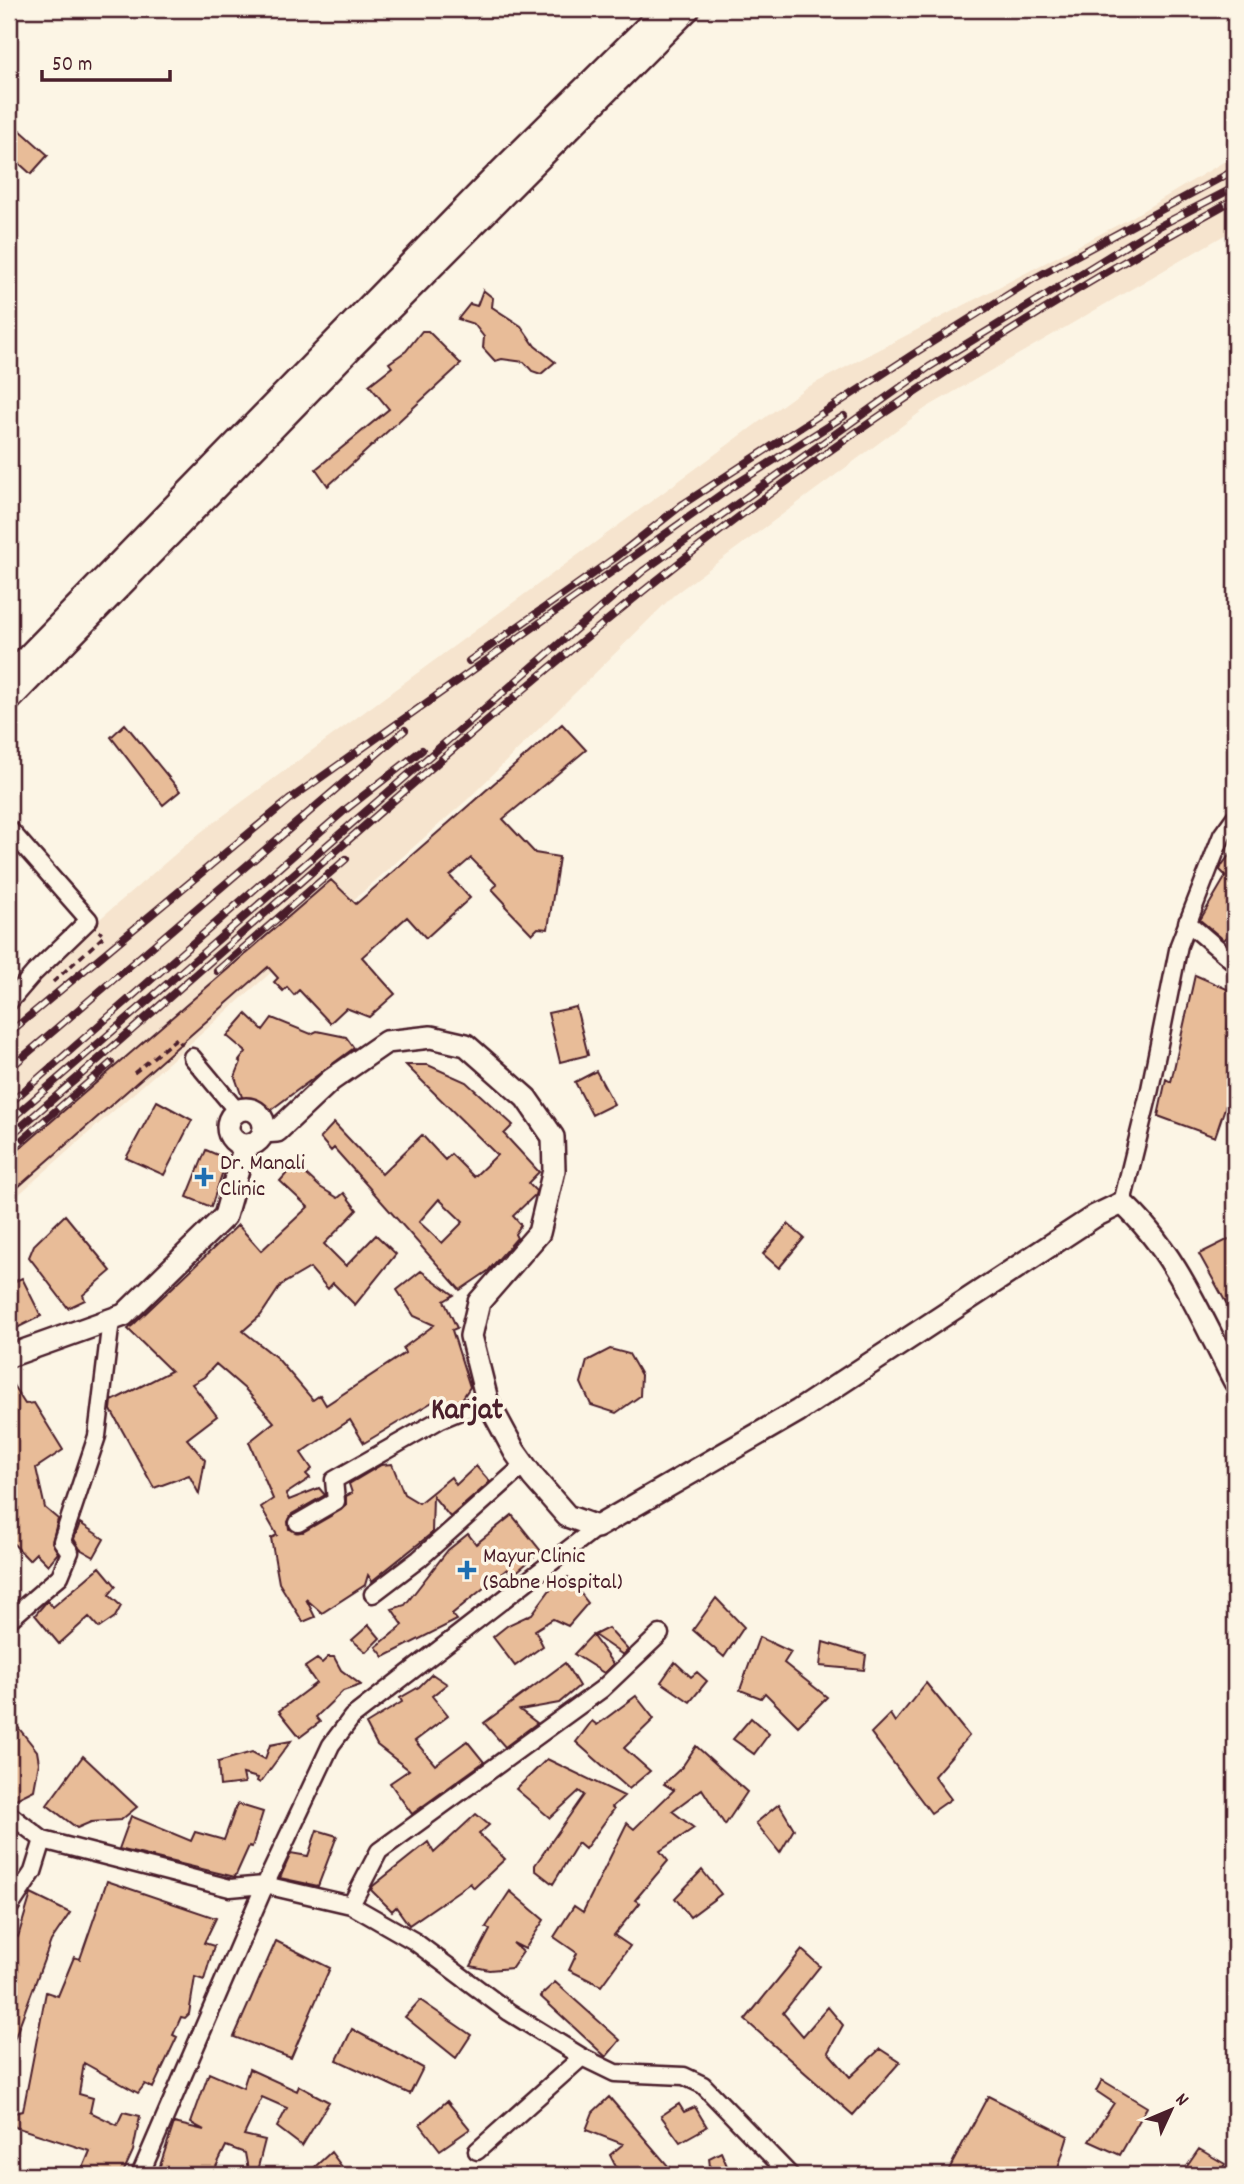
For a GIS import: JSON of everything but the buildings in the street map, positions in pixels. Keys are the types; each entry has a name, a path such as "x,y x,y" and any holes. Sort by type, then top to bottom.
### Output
{"street":[{"path":"9,675 401,285 664,9"},
{"path":"455,230 689,9"},
{"path":"9,701 401,285"},
{"path":"139,2175 265,1885 331,1745 352,1717 597,1527 799,1411 1096,1216 1122,1203 1150,1089 1179,945 1222,835 1235,817"},
{"path":"9,830 89,920 34,973 9,1002"},
{"path":"1187,922 1235,963"},
{"path":"263,1132 277,1130 331,1080 386,1042 431,1037 466,1045 526,1098 553,1137 554,1170 539,1233 480,1302 471,1336 487,1400 524,1465 567,1516 597,1527"},
{"path":"192,1057 237,1111"},
{"path":"249,1109 260,1115 263,1132 256,1142 245,1145 235,1141 229,1131 229,1120 237,1111 249,1109"},
{"path":"9,1356 124,1315 225,1216 245,1145"},
{"path":"1122,1203 1143,1222 1184,1284 1235,1382"},
{"path":"9,1620 60,1576 70,1552 62,1541 97,1436 111,1320"},
{"path":"298,1523 336,1501 334,1480 441,1419 487,1400"},
{"path":"373,1594 419,1559 524,1465"},
{"path":"351,1905 379,1852 602,1689 660,1634"},
{"path":"9,1814 43,1840 230,1888 265,1885 351,1905 414,1941 491,1999 582,2057 615,2073 684,2076 703,2085 790,2175"},
{"path":"9,1909 33,1872 43,1840"},
{"path":"477,2151 582,2057"}],"path":[{"path":"53,982 104,936"},
{"path":"134,1073 177,1038"}],"shaded area":[{"path":"1235,155 1235,229 926,408 675,594 467,800 9,1203 9,997 201,832 804,389 1127,220"}],"railway":[{"path":"469,661 616,557 683,504 918,351 1033,279 1235,170"},
{"path":"9,1121 643,571 929,367 1150,231 1235,187"},
{"path":"9,1137 488,719 721,530 791,478 935,379 1083,286 1235,199"},
{"path":"9,1033 289,800 733,486 844,416"},
{"path":"9,1069 405,730"},
{"path":"9,1104 345,810 422,750"},
{"path":"217,971 346,859"},
{"path":"9,1151 111,1063"}],"place":[{"name":"Dr. Manali Clinic","path":"204,1177"},
{"name":"Mayur Clinic (Sabne Hospital)","path":"467,1570"}],"district":[{"name":"Karjat","path":"467,1412"}]}
